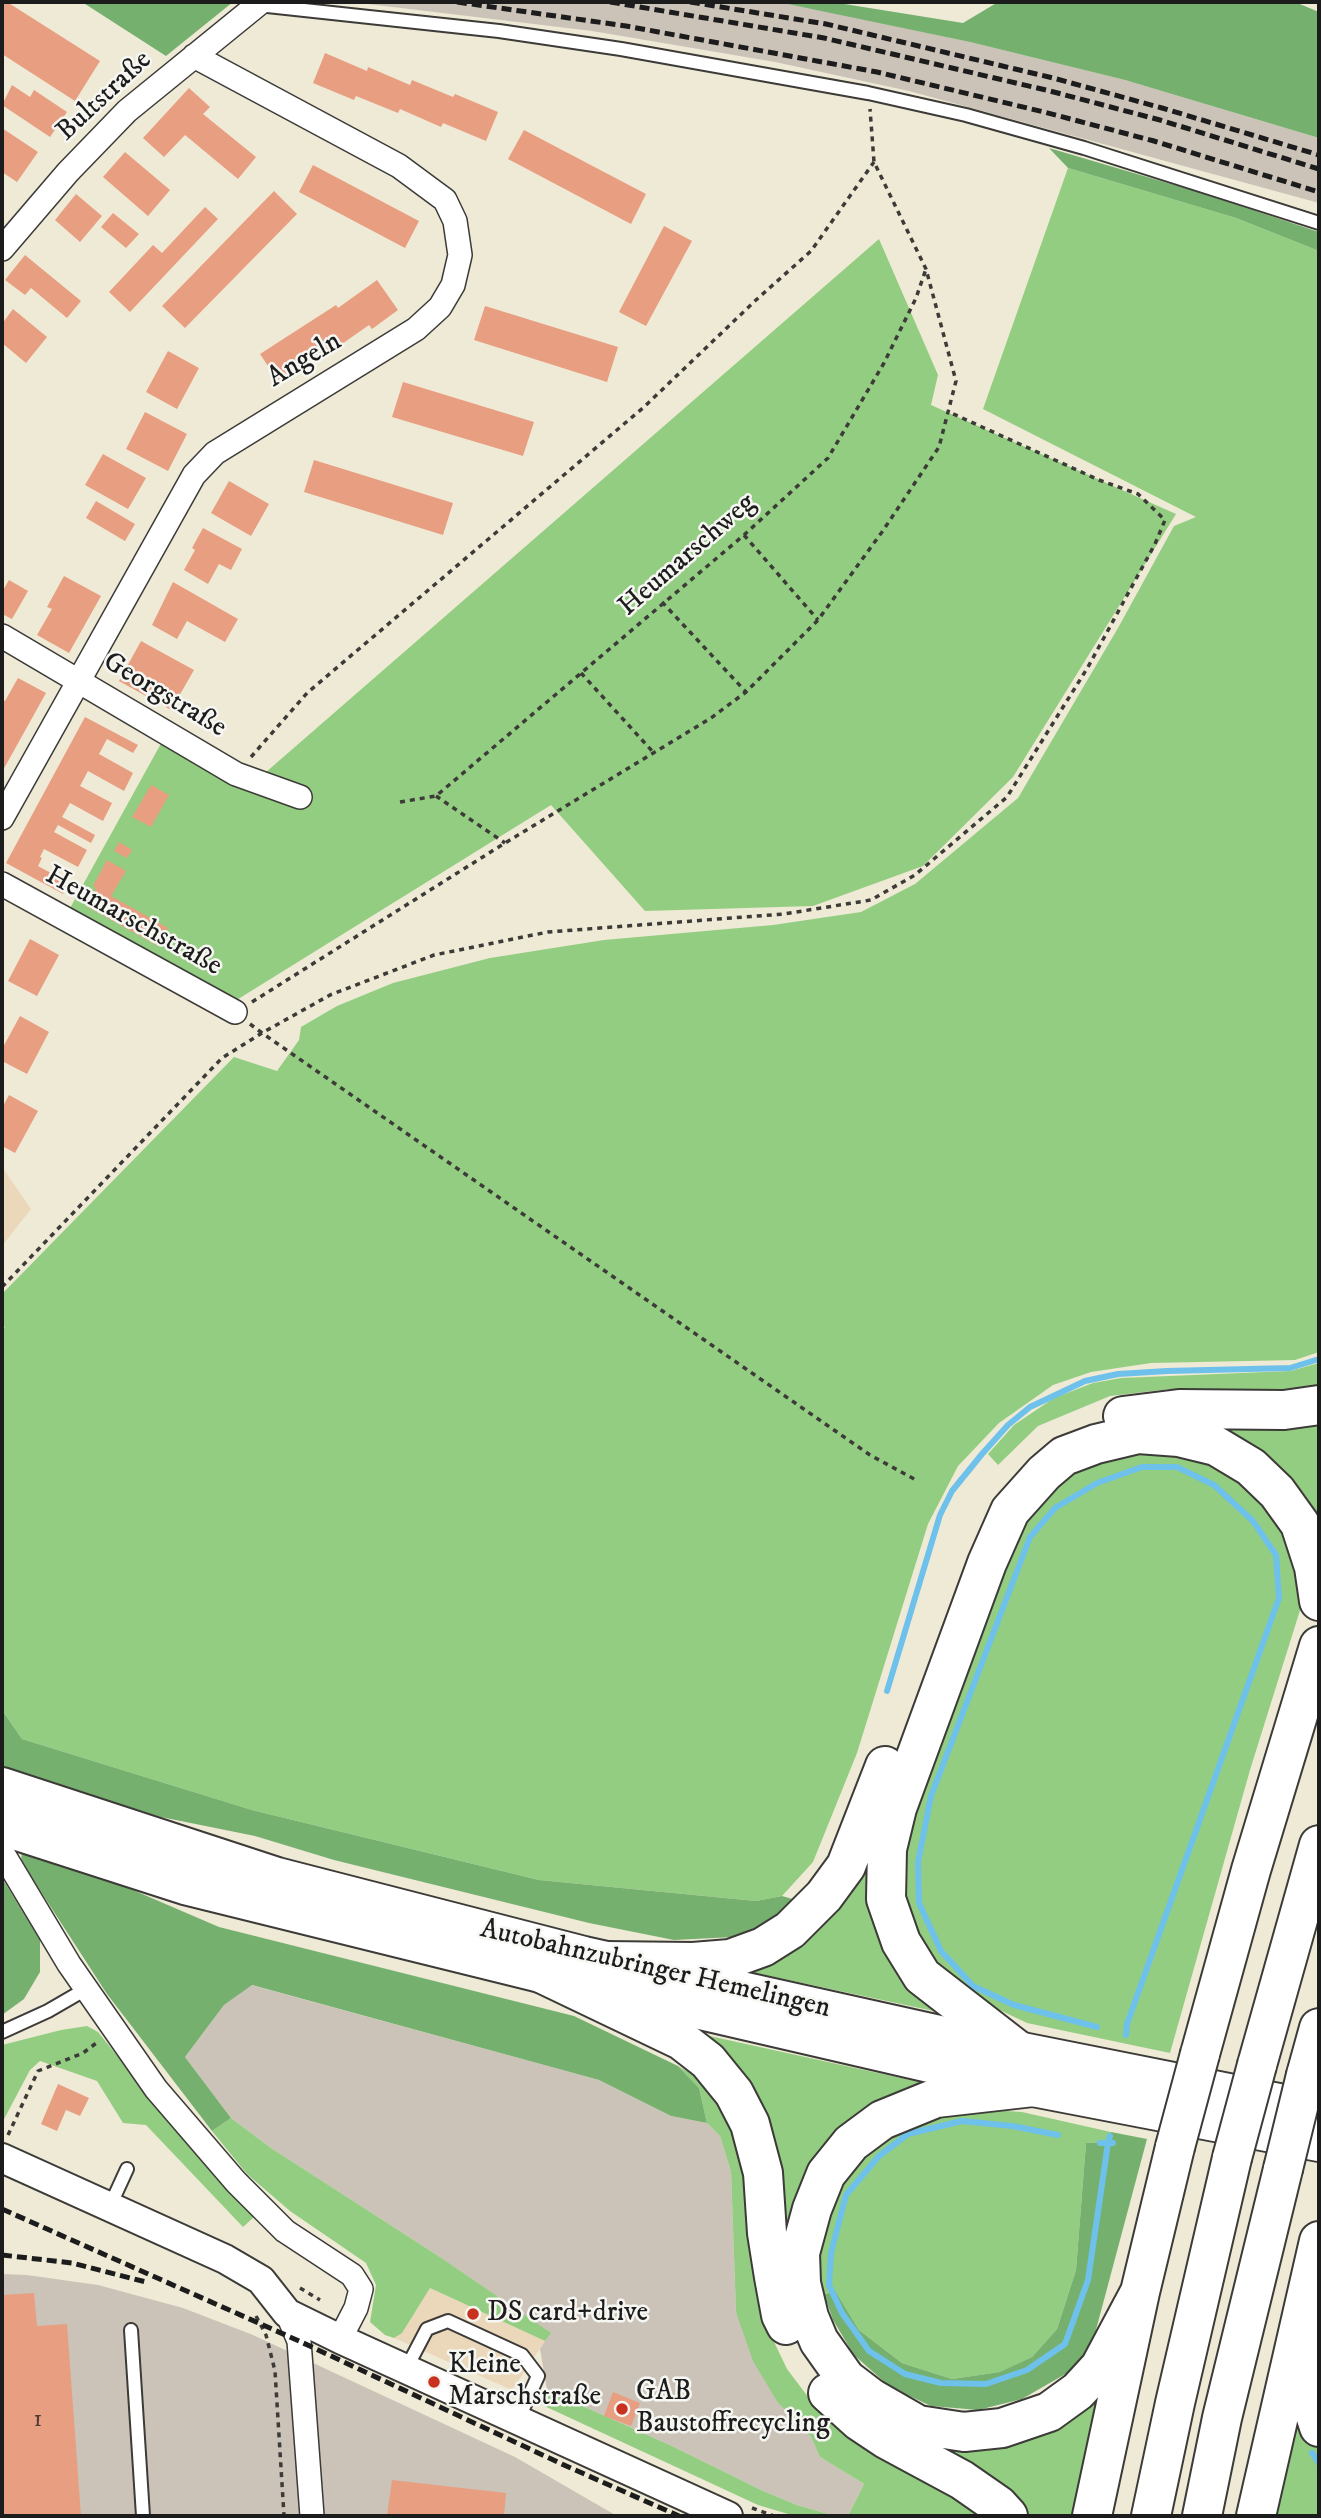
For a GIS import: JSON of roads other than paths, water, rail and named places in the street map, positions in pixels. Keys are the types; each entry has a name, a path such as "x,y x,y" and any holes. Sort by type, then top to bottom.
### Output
{"highway":[{"path":"604,1961 693,1962 730,1959 763,1947 790,1930 824,1896 846,1866 867,1816 970,1536 989,1500 1021,1464 1058,1437 1104,1419 1179,1409 1284,1410 1319,1405"},
{"path":"1140,2292 1100,2367 1078,2391 1049,2412 1002,2428 964,2432 918,2425 871,2398 846,2379 819,2341 809,2317 801,2283 800,2253 812,2209 826,2174 851,2143 882,2120 936,2098 1027,2069 969,2014 922,1976 901,1942 886,1899 887,1849 897,1808 986,1563 1010,1511 1044,1473 1064,1456 1138,1434 1179,1437 1216,1446 1251,1467 1277,1492 1300,1524 1314,1567 1319,1601"},
{"path":"1092,2516 1140,2292 1175,2147 1251,1870 1317,1653 1319,1612"},
{"name":"Autobahnzubringer Hemelingen","path":"2,1787 277,1877 1319,2142"},
{"name":"Autobahnzubringer Hemelingen","path":"2,1826 185,1885 541,1973 1027,2069 1319,2111"},
{"path":"1151,2516 1232,2158 1319,1845"},
{"path":"541,1973 681,2040 708,2061 734,2094 750,2124 763,2174 768,2233 781,2315 803,2364 834,2400 859,2421 886,2439 962,2480 998,2505 1008,2516"},
{"path":"1202,2516 1222,2418 1319,2028"},
{"path":"1256,2516 1319,2241"},
{"path":"1301,2316 1309,2396 1319,2427"}],"street":[{"name":"Bultstraße","path":"2,248 68,172 118,120 260,4"},
{"name":"Angeln","path":"2,818 194,475 215,453 233,441 416,329 440,307 453,285 460,256 456,221 445,200 400,166 194,56"},
{"name":"Georgstraße","path":"2,636 236,774 300,796"},
{"name":"Heumarschstraße","path":"2,884 235,1012"},
{"path":"2,1852 86,1989 156,2089 236,2182 285,2231 352,2275 361,2290 356,2308 340,2339"},
{"path":"4,2148 110,2207 225,2259 261,2280 287,2313 299,2341 312,2516"},
{"path":"287,2313 727,2516"}],"lane":[{"path":"260,4 513,33 621,49 868,93 967,115 1084,148 1319,223"},
{"path":"2,2032 48,2011 86,1989"},
{"path":"110,2207 127,2169"},
{"path":"406,2370 427,2329 449,2321 522,2355 538,2376 518,2421"},
{"path":"131,2330 143,2516"}],"waterway":[{"path":"887,1691 940,1515 952,1491 1008,1425 1030,1407 1085,1381 1118,1374 1290,1368 1319,1359"},
{"path":"1097,2027 1014,2005 973,1986 941,1951 919,1903 918,1862 931,1796 1030,1537 1055,1508 1097,1483 1142,1467 1177,1467 1214,1485 1253,1521 1276,1555 1279,1598 1127,2024 1126,2035"},
{"path":"1058,2135 1012,2126 962,2121 908,2134 879,2156 846,2195 831,2253 829,2285 842,2313 869,2351 905,2374 941,2383 986,2384 1027,2370 1065,2344 1088,2280 1108,2143 1100,2143"},
{"path":"1110,2136 1108,2143 1113,2143"},
{"path":"1312,2453 1319,2463"}],"railway":[{"path":"457,2 626,26 877,72 1154,141 1319,192"},
{"path":"610,2 824,38 1050,91 1160,120 1319,169"},
{"path":"690,2 826,24 1053,78 1319,155"},
{"path":"2,2209 299,2341 679,2516"},
{"path":"2,2255 72,2263 146,2282"}],"place":[{"name":"DS card+drive","path":"473,2314"},
{"name":"Kleine Marschstraße","path":"434,2382"},
{"name":"GAB Baustoffrecycling","path":"622,2409"}]}
